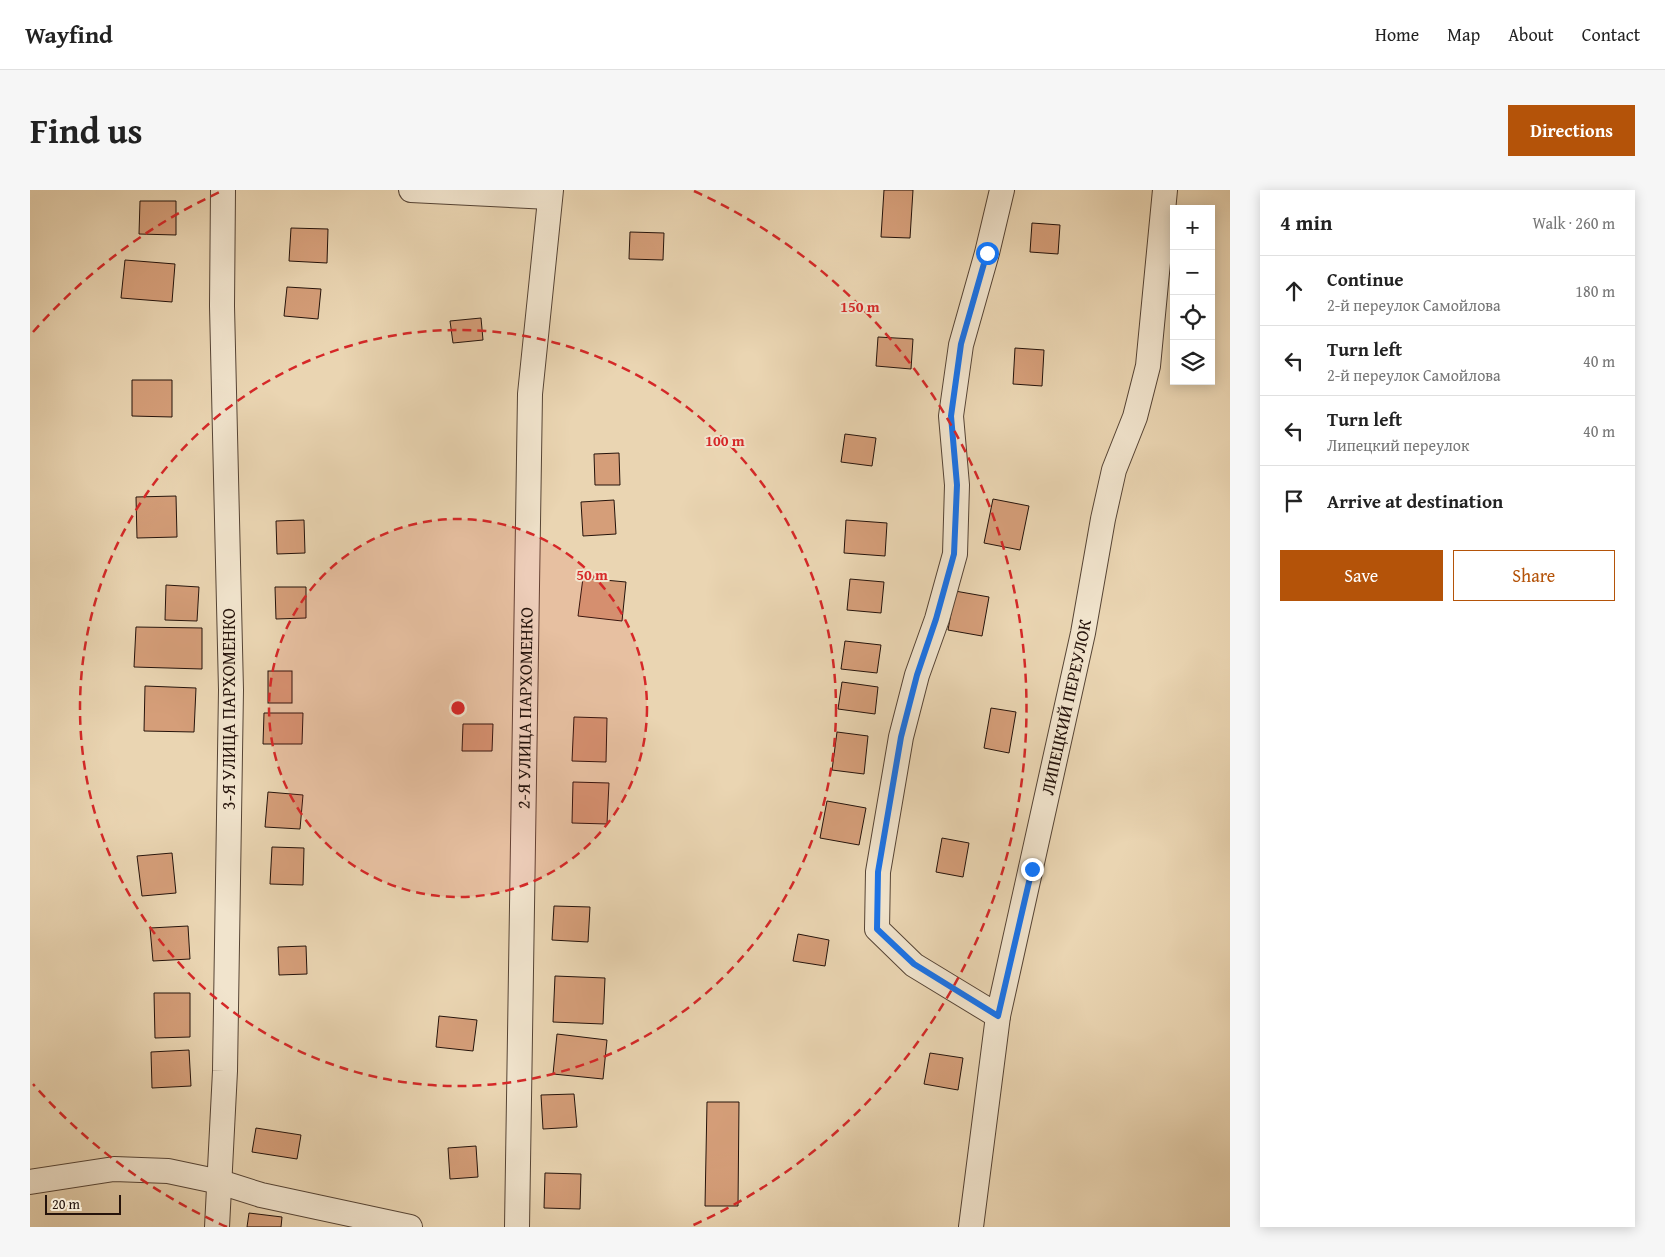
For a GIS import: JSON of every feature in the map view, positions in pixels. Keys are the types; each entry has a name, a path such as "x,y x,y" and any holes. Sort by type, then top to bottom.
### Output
{"street":[{"name":"3-Я УЛИЦА ПАРХОМЕНКО","path":"217,1227 225,1071 230,690 222,306 224,190"},
{"path":"411,190 551,194"},
{"path":"998,1016 914,964 877,929 878,872 901,737 917,675 936,619 954,554 957,485 951,416 961,344 987,253 1002,190"},
{"name":"ЛИПЕЦКИЙ ПЕРЕУЛОК","path":"971,1227 998,1016 1084,633 1103,519 1114,470 1136,417 1148,366 1164,190"},
{"name":"2-Я УЛИЦА ПАРХОМЕНКО","path":"517,1227 530,394 551,194"},
{"path":"30,1182 114,1169 168,1171 410,1227"}],"building":[{"path":"884,190 913,190 910,238 881,237"},
{"path":"140,201 176,201 176,235 139,234"},
{"path":"1032,223 1060,225 1058,254 1030,252"},
{"path":"1168,226 1170,226 1170,256 1165,256"},
{"path":"291,228 328,229 327,263 289,261"},
{"path":"630,232 664,233 663,260 629,259"},
{"path":"125,260 175,264 172,302 121,298"},
{"path":"287,287 321,289 318,319 284,316"},
{"path":"481,318 483,340 453,343 450,321"},
{"path":"878,337 913,339 911,369 876,366"},
{"path":"1015,348 1044,350 1042,386 1013,384"},
{"path":"132,380 172,380 172,417 132,416"},
{"path":"845,434 876,438 872,466 841,462"},
{"path":"619,453 620,485 595,485 594,454"},
{"path":"176,496 177,537 137,538 136,497"},
{"path":"993,499 1029,506 1020,550 984,543"},
{"path":"614,500 616,534 583,536 581,502"},
{"path":"304,520 305,553 277,554 276,521"},
{"path":"846,520 887,523 885,556 844,553"},
{"path":"583,578 626,582 622,621 578,616"},
{"path":"850,579 884,582 881,613 847,610"},
{"path":"166,585 199,587 197,621 165,620"},
{"path":"275,587 306,587 306,618 276,619"},
{"path":"955,591 989,597 982,636 948,630"},
{"path":"136,627 202,628 202,669 134,667"},
{"path":"845,641 881,645 877,673 841,669"},
{"path":"268,671 292,671 292,703 268,703"},
{"path":"842,682 878,687 875,714 838,709"},
{"path":"145,686 196,688 194,732 144,731"},
{"path":"991,708 1016,712 1009,753 984,748"},
{"path":"264,713 303,713 302,744 263,744"},
{"path":"574,717 607,718 606,762 572,761"},
{"path":"463,724 493,724 492,751 462,751"},
{"path":"837,732 868,736 864,774 832,770"},
{"path":"573,782 609,783 607,824 572,823"},
{"path":"268,792 303,795 300,829 265,827"},
{"path":"827,801 866,808 859,845 820,838"},
{"path":"942,838 969,843 963,877 936,872"},
{"path":"272,847 304,848 303,885 270,884"},
{"path":"172,853 176,893 142,896 137,856"},
{"path":"554,906 590,907 588,942 552,940"},
{"path":"188,926 190,959 153,961 150,928"},
{"path":"798,934 829,940 825,966 793,961"},
{"path":"306,946 307,974 279,975 278,947"},
{"path":"555,976 605,978 603,1024 553,1022"},
{"path":"154,993 190,993 190,1037 155,1038"},
{"path":"439,1016 477,1020 473,1051 436,1047"},
{"path":"557,1034 607,1040 603,1079 553,1074"},
{"path":"189,1050 191,1086 152,1088 151,1052"},
{"path":"930,1053 963,1058 958,1090 924,1084"},
{"path":"574,1094 577,1127 543,1129 541,1095"},
{"path":"707,1102 739,1102 738,1206 705,1206"},
{"path":"256,1128 301,1135 297,1159 252,1152"},
{"path":"476,1146 478,1177 450,1179 448,1148"},
{"path":"545,1173 581,1174 580,1209 544,1208"},
{"path":"249,1213 282,1217 281,1227 247,1227"}],"route":[{"path":"987,253 961,344 951,416 957,485 954,554 936,619 917,675 901,737 878,872 877,929 914,964 998,1016 1032,869"}]}
